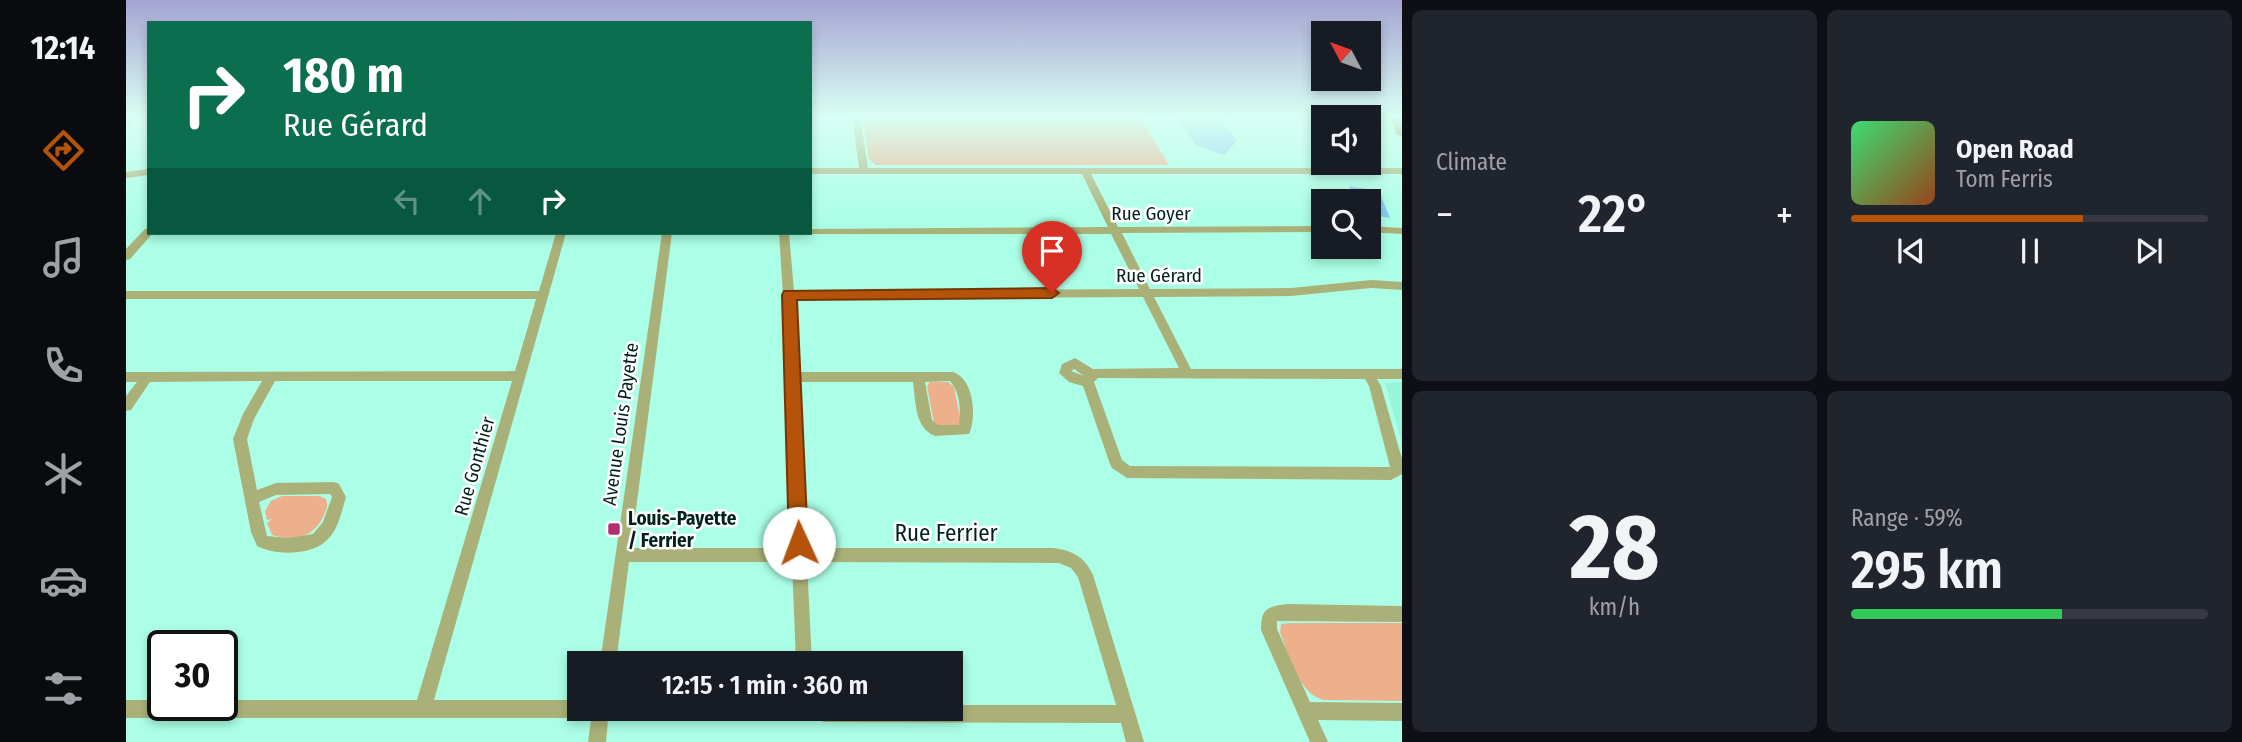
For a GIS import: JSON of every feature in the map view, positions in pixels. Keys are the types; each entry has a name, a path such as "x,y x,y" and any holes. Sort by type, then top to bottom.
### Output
{"street":[{"path":"861,151 864,170"},
{"path":"812,171 1402,170"},
{"path":"1085,171 1187,373"},
{"path":"126,175 147,172"},
{"name":"Rue Goyer","path":"812,232 1311,229"},
{"path":"1381,230 1402,231"},
{"path":"126,256 147,233"},
{"name":"Rue Gonthier","path":"423,709 560,235"},
{"name":"Avenue Louis Payette","path":"610,651 667,235"},
{"path":"784,235 793,377 803,651"},
{"name":"Rue Gérard","path":"789,295 1291,292 1371,284 1402,286"},
{"path":"126,295 542,295"},
{"path":"1368,373 1395,457 1397,465 1394,473 1127,472 1118,464 1090,378 1187,373 1368,373 1402,373"},
{"path":"252,498 281,488 331,488 336,489 339,494 322,537 316,542 304,545 264,543 258,532 241,450 241,435 272,376"},
{"path":"126,377 520,376"},
{"path":"793,377 947,376 958,381 968,422 964,430 938,431 928,425 918,377"},
{"path":"126,405 147,377"},
{"name":"Rue Ferrier","path":"623,555 1054,555 1073,560 1085,575 1135,742"},
{"path":"1319,742 1269,630 1269,618 1273,614 1286,612 1402,614"},
{"path":"126,709 567,709"},
{"path":"1305,711 1402,712"},
{"path":"963,713 1127,714"},
{"path":"597,742 600,721"}],"shaded area":[{"path":"868,151 1160,151 1169,165 876,165 869,159"},
{"path":"930,382 948,382 954,387 961,422 959,426 939,426 934,423 927,386"},
{"path":"1402,382 1402,443 1385,383"},
{"path":"282,496 319,496 326,499 326,509 320,522 309,533 296,538 272,535 267,523 272,519 267,520 265,511 271,501"},
{"path":"1402,623 1402,701 1324,700 1316,697 1308,691 1296,672 1280,632 1281,624"}],"building":[{"path":"1212,151 1228,151 1220,154"},
{"path":"1381,196 1390,218 1381,216"}],"place":[{"name":"Louis-Payette / Ferrier","path":"614,529"}],"route":[{"path":"799,543 789,295 1052,293"}]}
